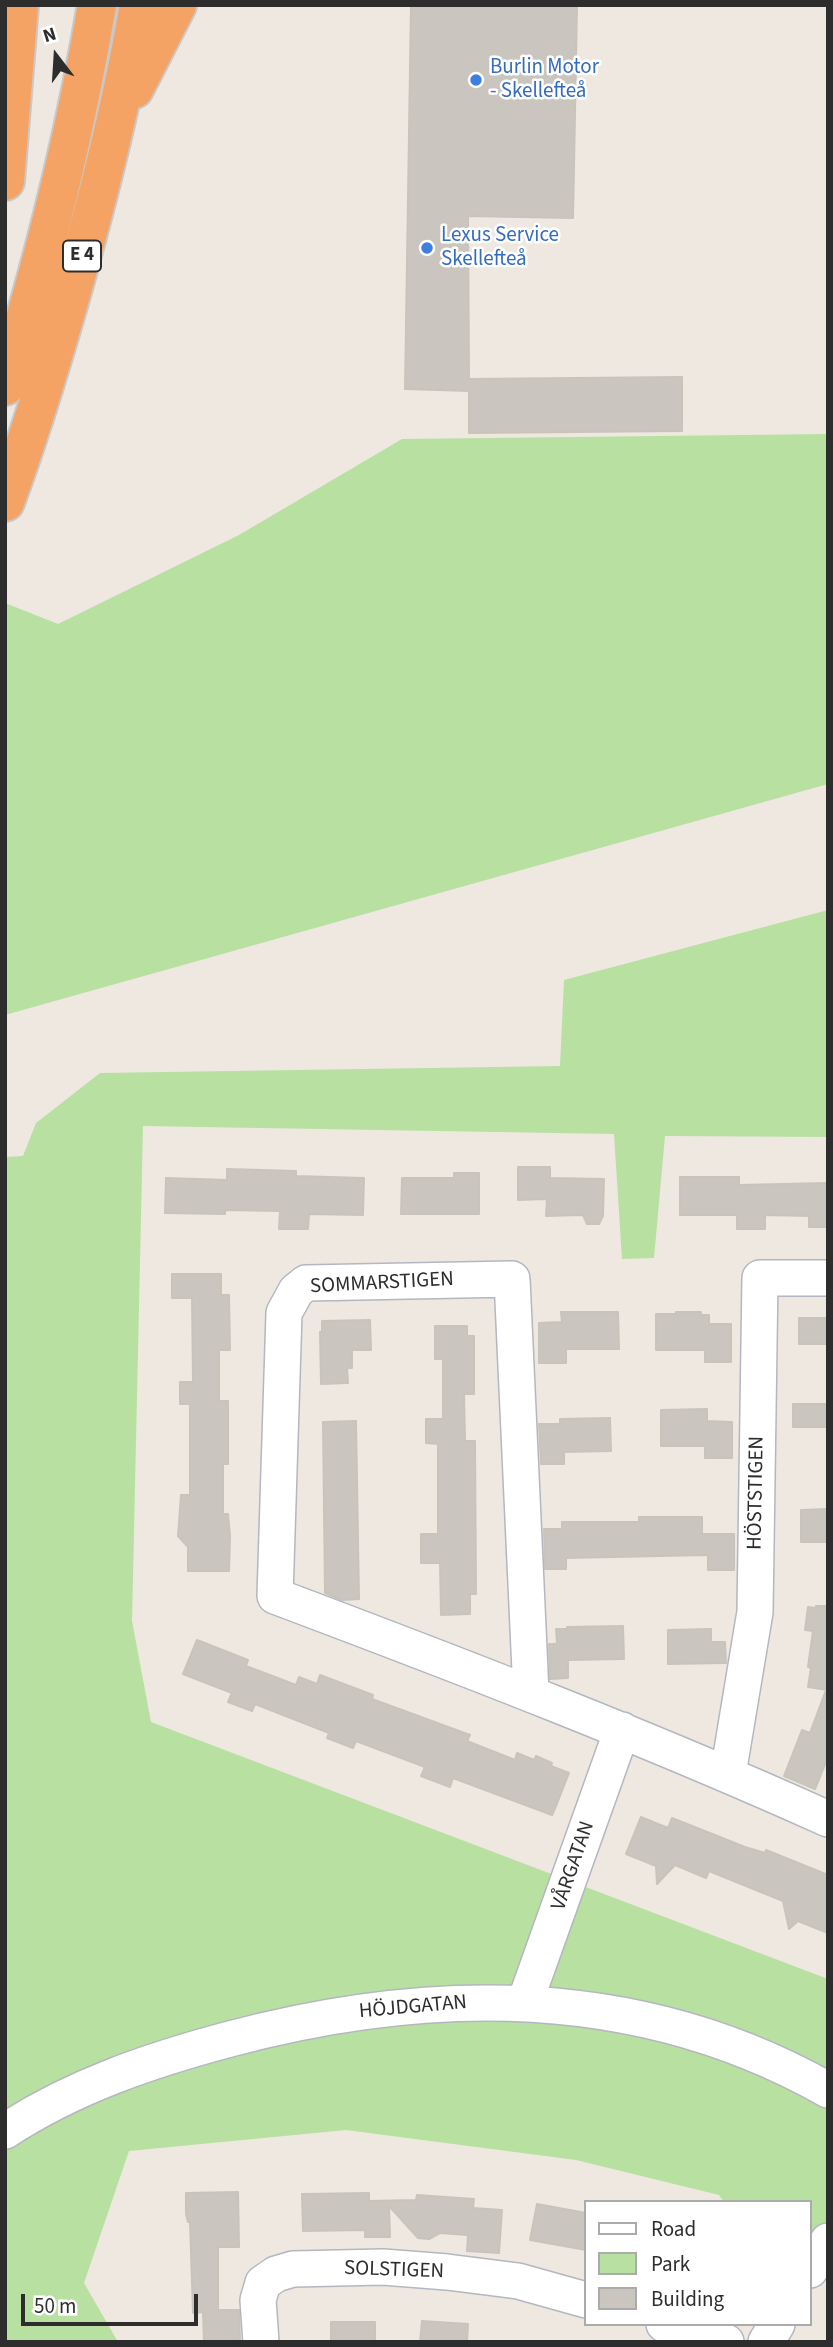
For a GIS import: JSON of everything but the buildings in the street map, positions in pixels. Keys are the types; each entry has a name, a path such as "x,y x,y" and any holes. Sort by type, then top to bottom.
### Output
{"highway":[{"path":"5,181 19,5"},
{"name":"E 4","path":"5,386 58,202 97,5"},
{"name":"E 4","path":"5,502 52,360 86,240 116,122 139,5"},
{"path":"116,122 156,51 177,5"}],"street":[{"name":"HÖSTSTIGEN","path":"728,1774 755,1612 760,1278 828,1278"},
{"name":"SOMMARSTIGEN","path":"531,1693 512,1279 306,1283 296,1291 284,1313 275,1596 622,1730"},
{"path":"622,1730 828,1819"},
{"name":"VÅRGATAN","path":"525,2002 622,1730"},
{"name":"HÖJDGATAN","path":"5,2131 89,2085 178,2052 261,2030 336,2015 436,2003 525,2002 603,2011 681,2029 752,2054 828,2090"},
{"path":"812,2267 828,2241"},
{"name":"SOLSTIGEN","path":"261,2342 258,2300 263,2283 275,2274 293,2269 383,2267 447,2272 518,2281 584,2299"},
{"path":"671,2326 726,2342"},
{"path":"766,2342 776,2326"}],"green space":[{"path":"828,434 828,784 5,1015 5,603 58,624 239,535 402,439"},
{"path":"828,910 828,1137 665,1136 654,1258 622,1259 614,1134 143,1126 132,1621 151,1722 828,1979 828,2238 812,2239 812,2200 723,2200 719,2195 576,2160 346,2130 129,2151 84,2283 118,2342 5,2342 5,1157 23,1156 36,1123 100,1073 560,1066 564,980"}],"place":[{"name":"Burlin Motor - Skellefteå","path":"476,80"},
{"name":"Lexus Service Skellefteå","path":"427,248"}]}
